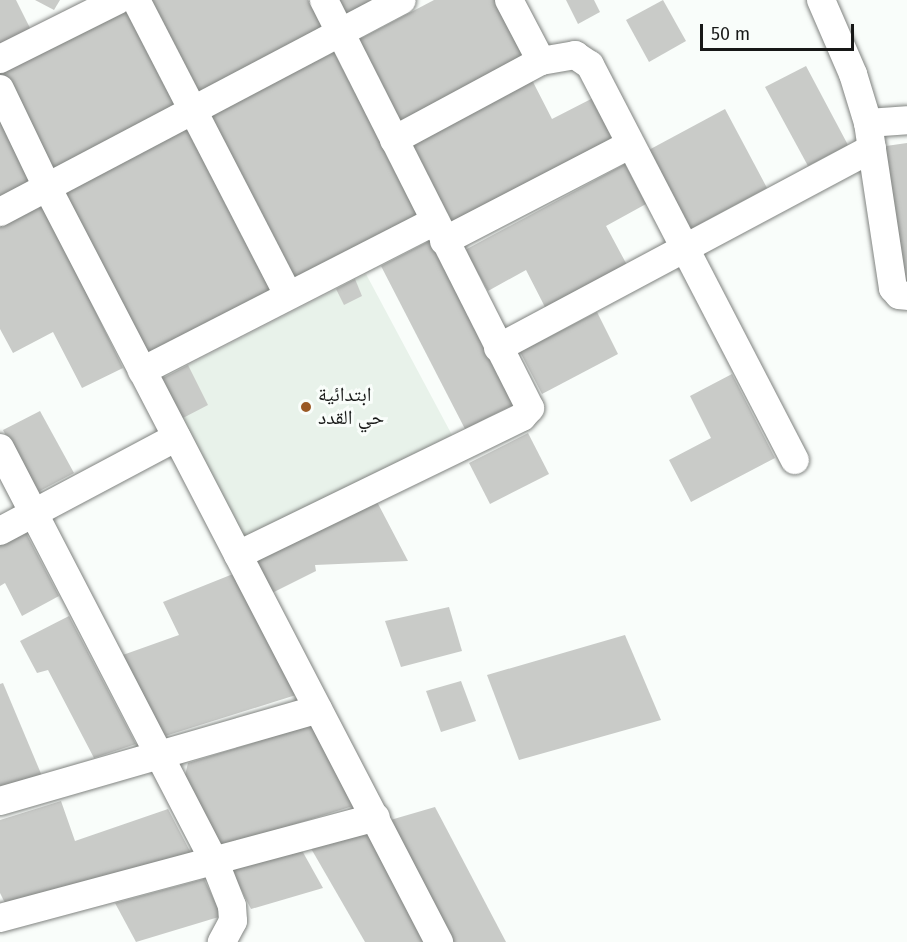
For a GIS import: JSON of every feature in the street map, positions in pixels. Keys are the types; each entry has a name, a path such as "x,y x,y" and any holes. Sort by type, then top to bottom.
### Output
{"street":[{"path":"0,59 118,0"},
{"path":"136,0 288,294"},
{"path":"238,555 522,417 530,408 324,0"},
{"path":"0,212 195,112 402,0"},
{"path":"509,0 541,61"},
{"path":"821,0 854,74 870,136 893,288 899,295 907,296"},
{"path":"394,140 541,61 575,55 590,65 684,252 795,460"},
{"path":"0,89 47,187 439,942"},
{"path":"498,348 684,252 870,136 907,120"},
{"path":"142,371 288,294 440,231 630,145"},
{"path":"0,531 177,437"},
{"path":"0,448 215,863 232,906 233,921 222,942"},
{"path":"0,801 318,708"},
{"path":"0,918 215,863 376,817"}],"shaded area":[{"name":"ابتدائية حي القدد","path":"366,274 452,435 242,539 161,379"}],"building":[{"path":"0,0 16,0 31,30 0,46"},
{"path":"35,0 60,0 54,10"},
{"path":"147,0 308,0 324,31 196,97"},
{"path":"337,0 380,0 346,17"},
{"path":"434,0 498,0 527,56 399,121 358,40"},
{"path":"566,0 594,0 600,12 578,24"},
{"path":"663,0 686,41 649,62 626,20"},
{"path":"128,7 179,106 52,170 2,72"},
{"path":"334,52 419,216 291,282 206,117"},
{"path":"806,66 848,145 808,166 765,87"},
{"path":"532,80 552,119 593,98 614,137 453,223 411,145"},
{"path":"725,109 767,188 687,231 645,152"},
{"path":"0,119 32,181 0,197"},
{"path":"189,126 273,291 148,355 63,191"},
{"path":"907,143 907,282 903,278 879,147"},
{"path":"625,164 646,204 606,226 627,265 546,309 526,270 488,291 465,250"},
{"path":"42,202 123,368 82,388 53,332 13,353 0,329 0,223"},
{"path":"431,240 515,404 465,429 381,266"},
{"path":"355,279 362,296 344,305 336,289"},
{"path":"597,312 618,354 542,394 520,352"},
{"path":"188,365 208,405 181,419 161,379"},
{"path":"732,374 775,458 691,502 669,460 711,438 690,396"},
{"path":"40,411 74,473 36,493 3,430"},
{"path":"528,433 549,474 490,504 469,463"},
{"path":"375,498 408,561 315,565 316,571 270,594 254,560"},
{"path":"25,531 59,596 22,616 5,583 0,586 0,544"},
{"path":"233,574 296,695 162,737 120,656 179,635 163,602"},
{"path":"449,607 462,651 401,667 385,621"},
{"path":"69,616 136,744 94,758 48,670 37,673 20,641"},
{"path":"625,635 661,720 519,760 487,675"},
{"path":"461,681 476,721 441,732 426,691"},
{"path":"3,683 42,776 0,787 0,684"},
{"path":"311,725 353,806 219,848 184,779 188,763"},
{"path":"61,801 75,841 168,809 192,855 8,909 0,893 0,820"},
{"path":"435,807 506,942 452,942 387,821"},
{"path":"365,828 423,942 365,942 309,845"},
{"path":"300,847 323,888 251,909 230,868"},
{"path":"204,879 222,916 136,942 115,903"}],"place":[{"name":"ابتدائية حي القدد","path":"306,407"}]}
